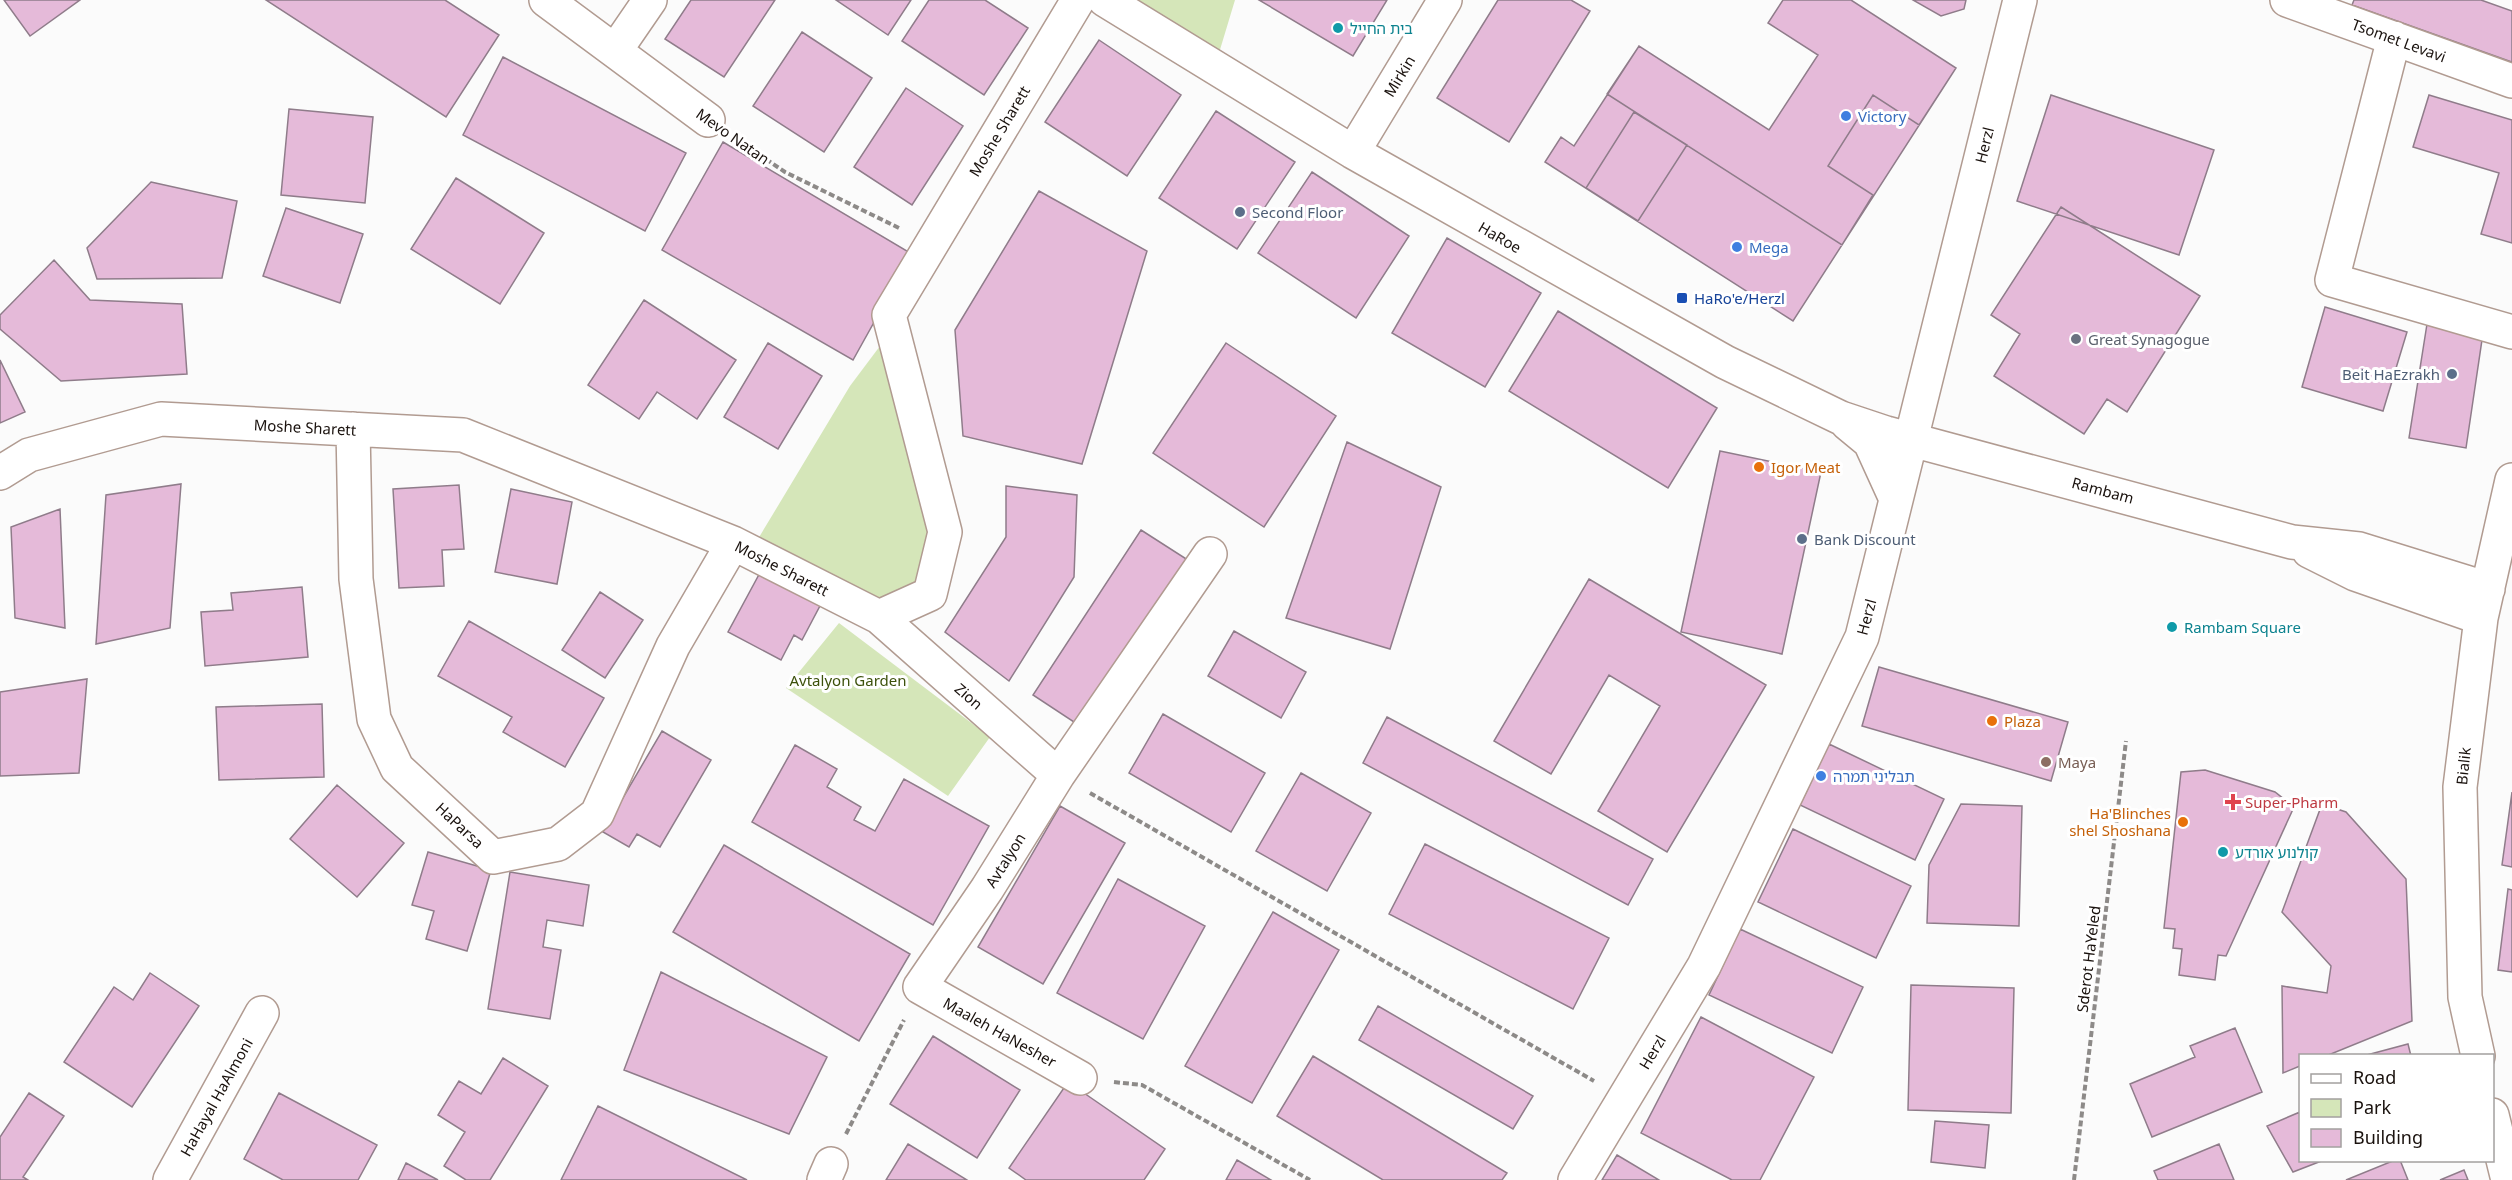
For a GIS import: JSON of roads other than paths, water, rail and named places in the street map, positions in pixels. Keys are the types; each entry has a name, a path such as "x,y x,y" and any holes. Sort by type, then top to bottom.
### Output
{"street":[{"name":"Mevo Natan","path":"546,0 708,120"},
{"path":"615,51 650,0"},
{"name":"Moshe Sharett","path":"0,473 29,455 160,419 463,435 733,543 879,616 930,594 945,532 889,315 1078,0"},
{"name":"HaRoe","path":"1105,0 1353,152 1725,362 1841,418 1912,440"},
{"name":"Mirkin","path":"1353,152 1445,0"},
{"name":"Herzl","path":"1575,1180 1704,966 1862,637 2020,0"},
{"name":"Tsomet Levavi","path":"2287,0 2512,81"},
{"path":"2394,38 2332,280 2512,332"},
{"path":"1841,418 1870,442 1896,499"},
{"name":"HaParsa","path":"353,429 356,579 374,719 398,768 493,857 558,844 597,814 673,646 733,543"},
{"name":"Rambam","path":"1912,440 2292,542 2355,574 2484,603"},
{"name":"Bialik","path":"2478,1054 2464,997 2460,787 2484,603 2512,480"},
{"name":"Avtalyon","path":"920,987 987,889 1058,775 1210,554"},
{"name":"Zion","path":"879,616 1058,775"},
{"name":"Maaleh HaNesher","path":"920,987 1080,1078"},
{"name":"HaHayal HaAlmoni","path":"170,1180 262,1013"},
{"path":"2494,1119 2508,1180"}],"place":[{"name":"בית החייל","path":"1338,28"},
{"name":"Victory","path":"1846,116"},
{"name":"Second Floor","path":"1240,212"},
{"name":"Mega","path":"1737,247"},
{"name":"HaRo'e/Herzl","path":"1682,298"},
{"name":"Great Synagogue","path":"2076,339"},
{"name":"Beit HaEzrakh","path":"2452,374"},
{"name":"Igor Meat","path":"1759,467"},
{"name":"Bank Discount","path":"1802,539"},
{"name":"Rambam Square","path":"2172,627"},
{"name":"Plaza","path":"1992,721"},
{"name":"Maya","path":"2046,762"},
{"name":"תבליני תמרה","path":"1821,776"},
{"name":"Super-Pharm","path":"2233,802"},
{"name":"Ha'Blinches shel Shoshana","path":"2183,822"},
{"name":"קולנוע אורדע","path":"2223,852"}],"park label":[{"name":"Avtalyon Garden","path":"848,680"}]}
